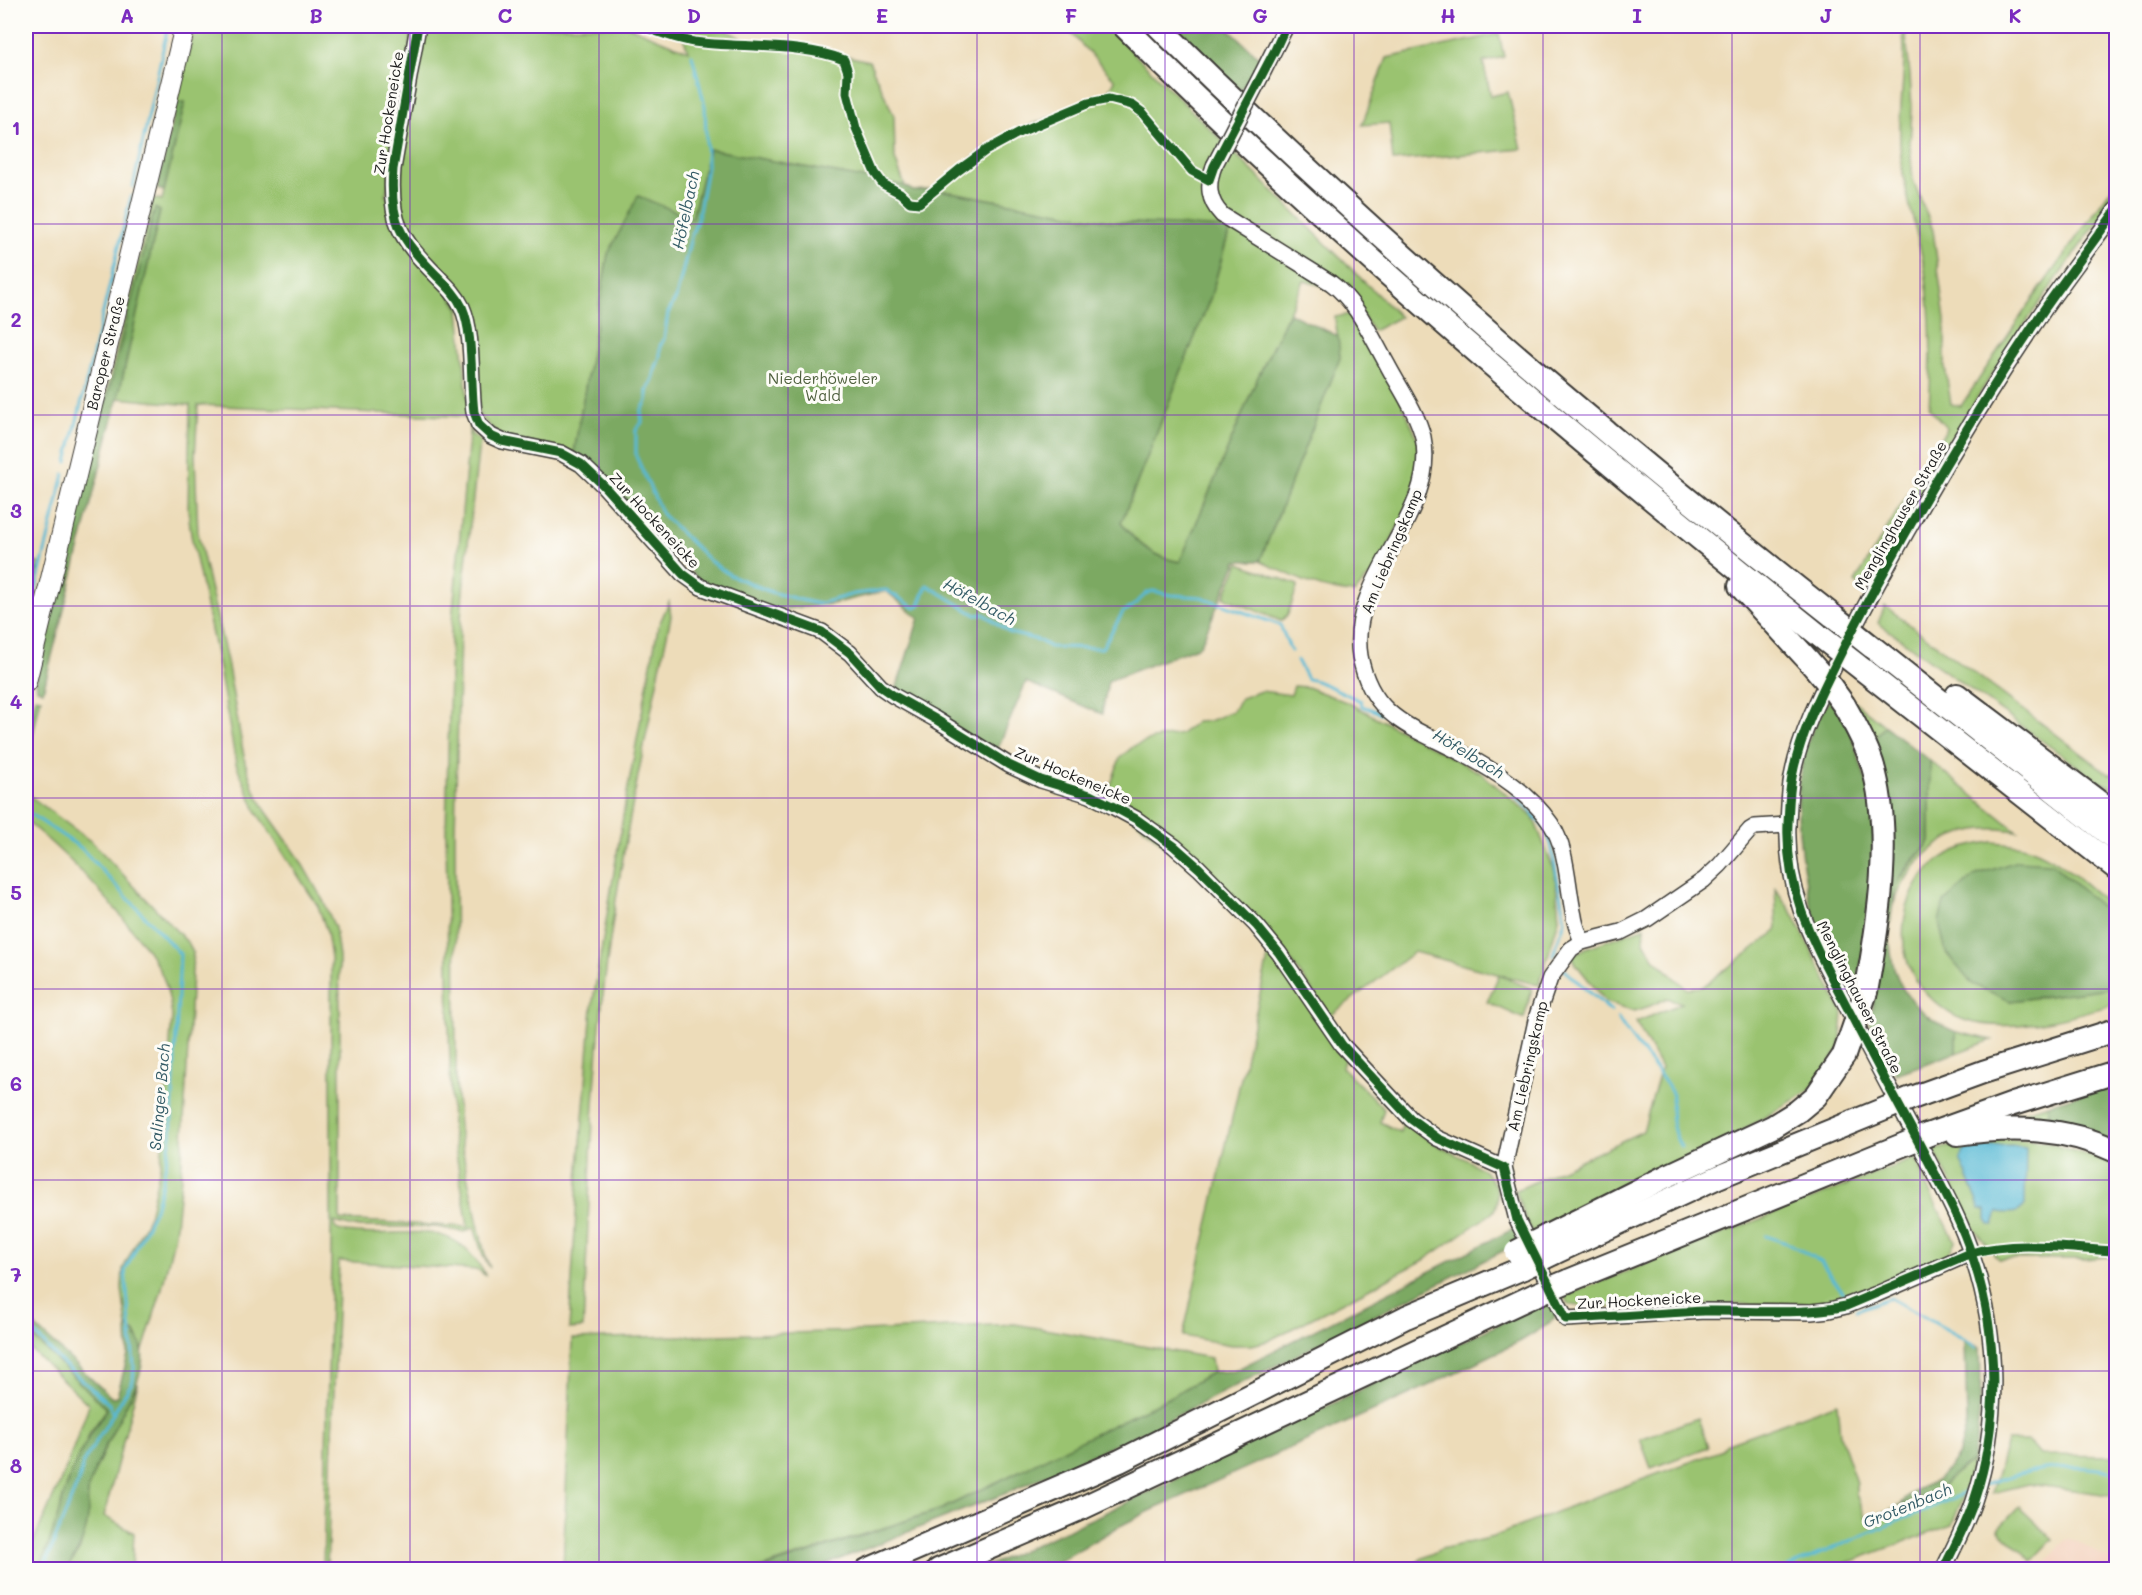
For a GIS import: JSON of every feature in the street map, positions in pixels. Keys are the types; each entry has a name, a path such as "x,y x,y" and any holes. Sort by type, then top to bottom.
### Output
{"highway":[{"path":"1124,26 1355,244 1506,377 1662,509 1821,637 2116,868"},
{"path":"1158,26 1290,153 1491,335 1659,476 1829,612 2025,745 2116,815"},
{"path":"867,1569 1120,1461 1520,1260 1665,1177 1772,1127 1816,1096 1844,1055 1866,992 1874,952 1881,871 1879,800 1872,765 1863,739 1832,688 1748,594 1662,509"},
{"path":"1874,642 2116,840"},
{"path":"1550,1244 1887,1108 1983,1072 2116,1029"},
{"path":"938,1569 1082,1508 1568,1281 1715,1220 2013,1104 2116,1072"},
{"path":"1929,1138 1983,1131 2024,1129 2064,1133 2116,1151"}],"main road":[{"name":"Baroper Straße","path":"26,682 185,26"}],"street":[{"name":"Zur Hockeneicke","path":"418,26 393,169 391,189 394,215 402,235 453,292 463,310 468,332 474,412 476,420 485,432 502,441 542,448 581,464 603,485 683,574 701,587 822,632 850,653 881,687 894,696 1009,765 1041,780 1098,799 1136,819 1165,839 1199,867 1256,926 1279,953 1342,1045 1411,1119 1437,1138 1504,1168 1517,1220 1566,1319 1705,1311 1811,1312 1829,1310 1877,1294 1971,1253"},
{"name":"Am Liebringskamp","path":"1286,26 1214,166 1209,180 1209,190 1214,204 1222,215 1344,294 1396,381 1421,433 1424,458 1412,509 1368,597 1360,625 1361,656 1376,696 1386,710 1401,723 1466,755 1496,773 1536,806 1551,824 1559,839 1574,918 1582,942"},
{"name":"Menglinghauser Straße","path":"1943,1569 1959,1538 1975,1496 1987,1447 1991,1413 1992,1367 1984,1299 1971,1253 1930,1165 1815,946 1796,898 1789,855 1788,825 1792,779 1803,736 1816,702 1869,597 1918,509 1994,385 2046,306 2116,210"},
{"name":"Am Liebringskamp","path":"1504,1168 1543,996 1561,960 1571,949 1582,942 1621,932 1647,919 1704,880 1755,827 1788,825"}],"shaded area":[{"path":"2066,1539 2077,1542 2116,1563 2116,1569 2039,1569"}],"green space":[{"path":"195,26 413,26 386,196 459,309 471,434 481,441 460,633 455,832 456,1080 459,1129 467,1175 490,1268 483,1256 474,1227 464,1232 436,1227 354,1227 334,1222 335,1228 345,1232 376,1234 413,1232 445,1236 459,1244 473,1257 486,1276 478,1270 339,1261 327,1569 323,1569 331,1260 331,958 327,932 318,906 257,813 236,764 218,663 191,535 188,509 190,405 118,398 160,211 155,209 36,682 153,200 162,200 185,102 176,103","holes":["198,405 469,417 451,632 446,832 452,1129 468,1227 340,1220 340,1011 339,957 335,928 324,902 297,855 266,811 253,787 245,762 227,661 198,534 195,456"]},
{"path":"421,26 628,26 688,51 683,37 652,26 724,26 727,31 753,44 802,46 869,61 894,116 895,159 905,186 709,149 692,218 608,254 574,453 501,437 479,415 471,322 411,241 397,213 395,179"},
{"path":"1064,26 1106,26 1400,317 1373,331 1347,292 1304,281 1257,379 1180,562 1154,553 1133,537 1121,523 1211,296 1230,229 1113,222 934,189 986,148 1031,125 1107,95 1115,80"},
{"path":"1175,26 1225,26 1261,59 1240,91"},
{"path":"1902,26 1905,26 1910,75 1912,108 1910,146 1913,180 1933,230 1945,320 1945,366 1951,404 1961,406 2025,310 2116,182 2116,197 2045,294 2005,354 1865,590 1855,582 1947,428 1929,408 1931,339 1929,305 1925,271 1901,161 1900,130 1904,55"},
{"path":"1499,34 1504,57 1483,62 1491,96 1508,92 1522,149 1393,161 1389,123 1362,125 1387,58"},
{"path":"185,102 164,191 157,189 176,103"},
{"name":"Niederhöweler Wald","path":"709,149 905,186 913,191 934,189 1113,222 1230,228 1211,296 1121,523 1147,548 1171,560 1180,562 1257,379 1289,313 1338,336 1340,358 1260,561 1237,561 1200,646 1108,681 1102,714 1026,682 996,753 894,696 919,618 886,591 832,604 767,611 710,591 574,453 608,254 638,196 692,218"},
{"path":"155,208 160,211 118,398 43,691 37,689 36,682"},
{"path":"1351,314 1400,398 1419,442 1418,471 1410,502 1375,574 1366,579 1355,593 1318,586 1260,561 1340,358 1335,317"},
{"path":"26,561 39,563 26,614"},
{"path":"1239,563 1298,585 1288,614 1281,621 1224,597"},
{"path":"669,602 671,616 623,858 602,1005 593,1126 583,1328 569,1329 592,1007 626,798 658,627"},
{"path":"1885,606 2109,774 2116,774 2116,789 2098,781 1878,623"},
{"path":"1294,686 1307,687 1349,703 1481,773 1533,817 1555,872 1559,919 1539,985 1414,952 1330,1016 1280,945 1111,799 1108,793 1120,758 1134,746 1153,739 1181,734 1196,722 1209,721 1233,711 1241,698 1261,691 1291,695"},
{"path":"1844,693 1885,726 1870,743"},
{"path":"35,697 41,698 26,765 26,728"},
{"path":"1830,699 1849,727 1873,802 1875,844 1862,960 1854,996 1813,913 1806,886 1799,837 1798,796 1804,756 1818,718"},
{"path":"1885,726 1930,761 1930,842 1907,868 1895,890 1890,925 1893,964 1908,997 1936,1022 1956,1032 1956,1053 1896,1074 1870,1024 1878,966 1870,743"},
{"path":"1930,761 2017,831 1989,829 1968,831 1939,844 1917,864 1893,905 1896,888 1901,878 1930,842"},
{"path":"26,793 93,843 189,944 193,953 181,1178 175,1234 161,1292 143,1350 135,1332 127,1327 122,1289 123,1269 149,1216 161,1162 172,1016 168,995 155,962 117,911 80,870 26,821"},
{"path":"1992,842 2024,847 2053,859 2116,911 2116,920 2051,863 2010,1001 2116,987 2116,1004 2041,1022 2001,1026 1958,1018 1942,1008 1924,991 1913,975 1906,957 1903,938 1904,919 1909,900 1918,883 1930,868 1945,856 1968,846"},
{"path":"2017,861 2051,863 2116,920 2116,987 2010,1001 1972,984 1946,953 1939,922 1944,902 1974,876"},
{"path":"1775,888 1793,914 1843,1013 1840,1048 1809,1091 1733,1136 1531,1232 1515,1191 1643,1131 1661,1068 1636,1022 1682,1003 1667,998 1635,1011 1606,1002 1576,964 1572,955 1645,927 1644,942 1654,958 1686,988 1702,987 1777,931"},
{"path":"1270,949 1345,1057 1342,1067 1384,1109 1380,1122 1400,1132 1404,1120 1430,1141 1475,1165 1492,1180 1497,1200 1492,1213 1424,1260 1268,1341 1252,1345 1231,1345 1183,1336"},
{"path":"1499,975 1532,989 1524,1019 1487,1002"},
{"path":"1956,1032 1992,1040 1956,1053"},
{"path":"2102,1088 2116,1098 2116,1146 2051,1127 2048,1104"},
{"path":"2048,1104 2051,1127 1980,1126"},
{"path":"1987,1138 2043,1141 2108,1162 2116,1167 2116,1256 2084,1259 1998,1259 1975,1230 1934,1150"},
{"path":"1916,1158 1926,1185 1955,1241 1948,1255 1867,1291 1828,1303 1589,1307 1570,1305 1564,1296"},
{"path":"1515,1228 1521,1242 1150,1429 1009,1492 815,1569 757,1570 942,1509 1168,1398 1213,1372 1234,1371"},
{"path":"1554,1301 1555,1317 1549,1324 1521,1341 1419,1390 1150,1511 1046,1569 977,1570 1189,1473 1469,1338 1540,1305"},
{"path":"26,1318 111,1397 117,1396 128,1355 127,1327 137,1337 142,1349 140,1375 96,1468 89,1487 84,1537 66,1569 38,1569 76,1463 107,1409 26,1331"},
{"path":"1015,1324 1211,1358 1213,1372 1168,1398 942,1509 757,1569 563,1570 572,1339 863,1331"},
{"path":"26,1331 107,1409 90,1432 45,1556 38,1569 26,1569 26,1558 64,1473 89,1405 26,1345"},
{"path":"1965,1340 1980,1348 1980,1405 1972,1461 1940,1488 1897,1507 1916,1490 1938,1480 1958,1457 1967,1424"},
{"path":"138,1383 104,1516 134,1533 132,1569 66,1570 80,1549 87,1523 88,1486"},
{"path":"1837,1403 1840,1435 1856,1483 1856,1494 1866,1519 1928,1494 1972,1461 1952,1525 1830,1569 1399,1570 1441,1549 1493,1537 1720,1451 1728,1443"},
{"path":"1698,1418 1708,1447 1651,1468 1640,1439"},
{"path":"2007,1441 2028,1441 2040,1455 2116,1456 2116,1496 2029,1484 1992,1493"},
{"path":"2019,1507 2053,1539 2032,1561 1998,1529"}],"water":[{"path":"2011,1146 2026,1148 2025,1205 2016,1212 1998,1212 1994,1225 1989,1225 1986,1220 1986,1210 1981,1209 1960,1159 1965,1150"}],"waterway":[{"path":"133,187 168,26"},
{"name":"Höfelbach","path":"685,26 686,36"},
{"name":"Höfelbach","path":"692,55 705,106 707,166 698,217 676,298 668,313 664,339 660,346 660,357 647,391 647,401 641,411 642,422 636,430 636,456 662,514 710,561 730,575 771,592 818,604 854,594 886,590 915,608 919,606 927,585 976,615 984,614 1010,633 1038,640 1050,647 1102,648 1123,612 1147,593 1153,591 1201,597 1280,625 1291,651"},
{"path":"67,462 131,196"},
{"path":"26,629 64,474"},
{"name":"Höfelbach","path":"1297,660 1307,679 1334,688 1361,701 1362,706 1381,713"},
{"name":"Höfelbach","path":"1514,795 1546,830 1551,844 1565,921 1553,955"},
{"name":"Salinger Bach","path":"26,811 81,848 180,954 171,1137 155,1209 125,1271 134,1367 133,1381 83,1463 80,1477 43,1570"},
{"name":"Höfelbach","path":"1563,969 1611,1011"},
{"name":"Höfelbach","path":"1618,1018 1673,1095 1672,1122 1681,1147"},
{"name":"Höfelbach","path":"1766,1236 1792,1245 1821,1262 1848,1299"},
{"name":"Höfelbach","path":"1856,1310 1890,1298 1971,1343 1976,1348"},
{"path":"26,1324 59,1360 109,1404 113,1414"},
{"name":"Grotenbach","path":"1985,1485 2017,1474 2049,1468 2082,1467 2116,1472"},
{"name":"Grotenbach","path":"1781,1570 1970,1491"}],"cycle path":[{"path":"418,26 393,169 393,203 395,216 406,239 454,294 462,307 470,344 474,412 479,425 491,436 502,441 561,453 581,464 603,485 683,574 701,587 822,632 850,653 881,687 894,696 1009,765 1041,780 1090,795 1136,819 1174,846 1256,925 1279,953 1342,1045 1411,1119 1437,1138 1504,1168 1517,1220 1566,1319 1704,1311 1793,1312 1829,1309 1846,1306 1971,1253 1989,1249 2044,1246 2116,1251"},
{"path":"641,26 694,42 791,48 844,60 848,72 847,93 856,128 875,173 883,184 900,193 910,202 919,203 985,151 1020,132 1089,103 1109,99 1132,105 1143,113 1192,171 1209,180 1286,26"},
{"path":"1943,1570 1974,1501 1988,1441 1993,1378 1987,1316 1972,1256 1955,1214 1813,941 1804,919 1791,874 1788,849 1790,788 1795,761 1817,702 1903,538 2002,372 2116,210"}]}
